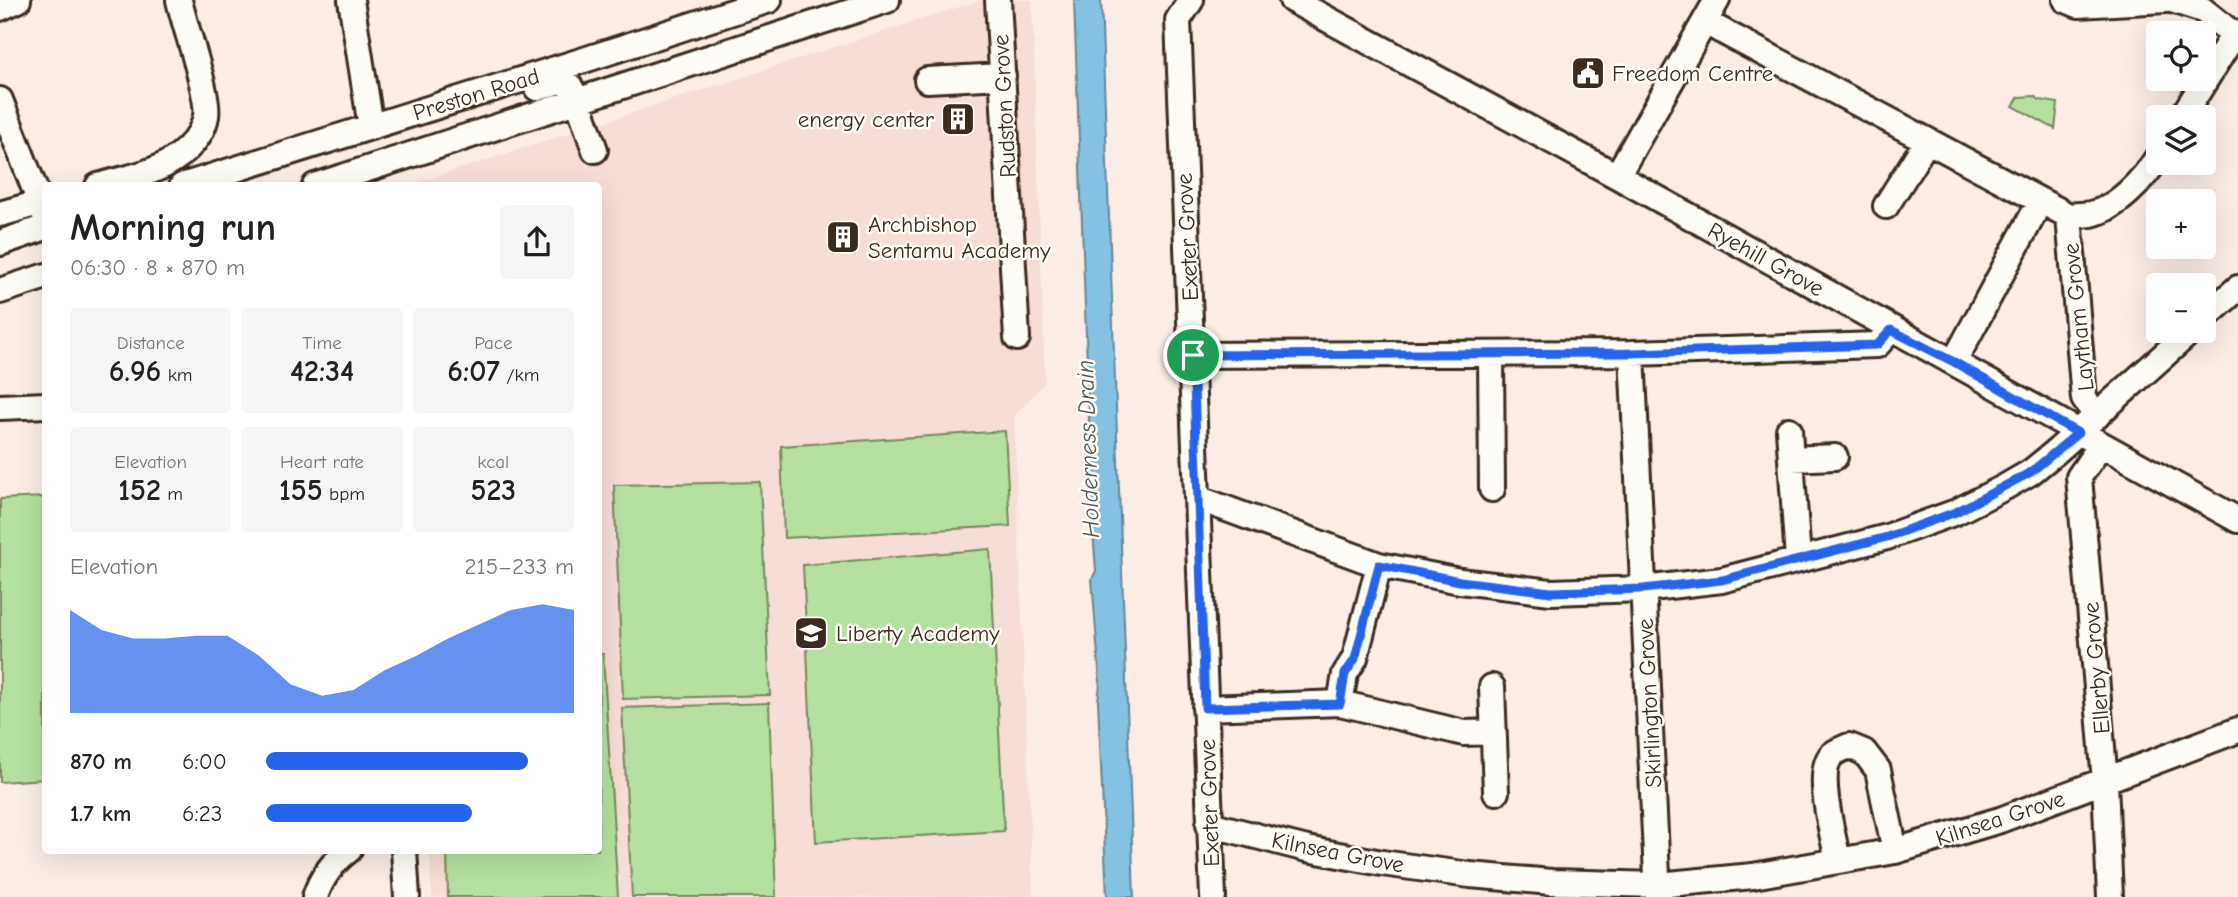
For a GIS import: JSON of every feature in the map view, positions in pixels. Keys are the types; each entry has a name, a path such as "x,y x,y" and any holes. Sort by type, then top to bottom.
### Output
{"street":[{"path":"0,8 19,0"},
{"path":"112,182 156,169 179,156 201,132 207,113 203,88 178,0"},
{"path":"351,0 371,127"},
{"name":"Preston Road","path":"195,182 769,0"},
{"name":"Preston Road","path":"339,182 370,177 578,101 887,0"},
{"name":"Rudston Grove","path":"998,0 1017,338"},
{"name":"Exeter Grove","path":"1191,0 1178,20 1213,897"},
{"name":"Ryehill Grove","path":"1292,0 1617,176 2238,520"},
{"path":"1617,176 1694,29 1717,0"},
{"path":"2066,0 2078,5 2166,0"},
{"path":"2172,0 2206,5 2236,36 2190,105"},
{"path":"1694,29 1952,153 2069,216 2094,214 2116,201 2146,171"},
{"path":"927,80 1003,76"},
{"path":"453,101 472,108 559,81 569,85 578,101 595,150"},
{"path":"0,100 42,205"},
{"path":"1886,206 1927,141"},
{"path":"0,214 42,207"},
{"path":"1954,362 2033,215"},
{"name":"Laytham Grove","path":"2069,216 2084,399 2097,416"},
{"path":"0,243 42,228"},
{"path":"0,291 42,277"},
{"path":"2216,307 2238,288"},
{"path":"1193,355 1632,353 1877,345 1891,330"},
{"path":"1198,498 1379,565 1460,581 1551,592 1643,589 1722,580 1887,537 1956,512 2031,472 2178,343"},
{"name":"Skirlington Grove","path":"1632,353 1658,891"},
{"path":"1491,354 1492,489"},
{"path":"0,407 42,405"},
{"path":"1789,430 1798,560"},
{"name":"Ellerby Grove","path":"2101,445 2080,477 2105,782 2110,897"},
{"path":"1791,459 1835,457"},
{"path":"1340,704 1345,674 1355,659 1379,565"},
{"path":"1492,687 1496,792"},
{"path":"1205,708 1340,704 1464,733 1492,732"},
{"name":"Kilnsea Grove","path":"1209,824 1307,849 1553,890 1658,891 1752,887 1838,862 1895,851 2000,820 2238,730"},
{"path":"1838,862 1824,784 1825,767 1831,755 1849,746 1864,752 1878,770 1895,851"},
{"path":"315,897 322,879 344,854"},
{"path":"404,854 407,897"}],"shaded area":[{"name":"Liberty Academy","path":"981,0 1032,0 1045,382 1014,416 1033,897 432,897 430,854 602,854 602,182 419,182"}],"green space":[{"path":"2034,96 2040,100 2058,103 2055,129 2013,106 2019,97"},
{"path":"1005,431 1010,526 784,538 781,446"},
{"path":"760,482 770,695 623,699 614,485"},
{"path":"42,497 42,779 0,782 0,499"},
{"path":"990,549 1004,831 816,842 803,565"},
{"path":"603,654 618,897 448,897 447,854 602,854"},
{"path":"769,703 776,897 632,897 622,708"}],"water":[{"path":"1074,0 1101,0 1134,897 1107,897 1098,701 1100,683 1092,579 1096,571 1088,461 1090,448"}],"place":[{"name":"Freedom Centre","path":"1588,73"},
{"name":"energy center","path":"958,119"},
{"name":"Archbishop Sentamu Academy","path":"843,237"},
{"name":"Liberty Academy","path":"811,633"}],"route":[{"path":"1891,330 1954,362 2078,433 2031,472 1956,512 1887,537 1722,580 1643,589 1551,592 1460,581 1379,565 1355,659 1345,674 1340,704 1205,708 1193,355 1632,353 1877,345 1891,330"}],"water label":[{"name":"Holderness Drain","path":"1088,449"}]}
